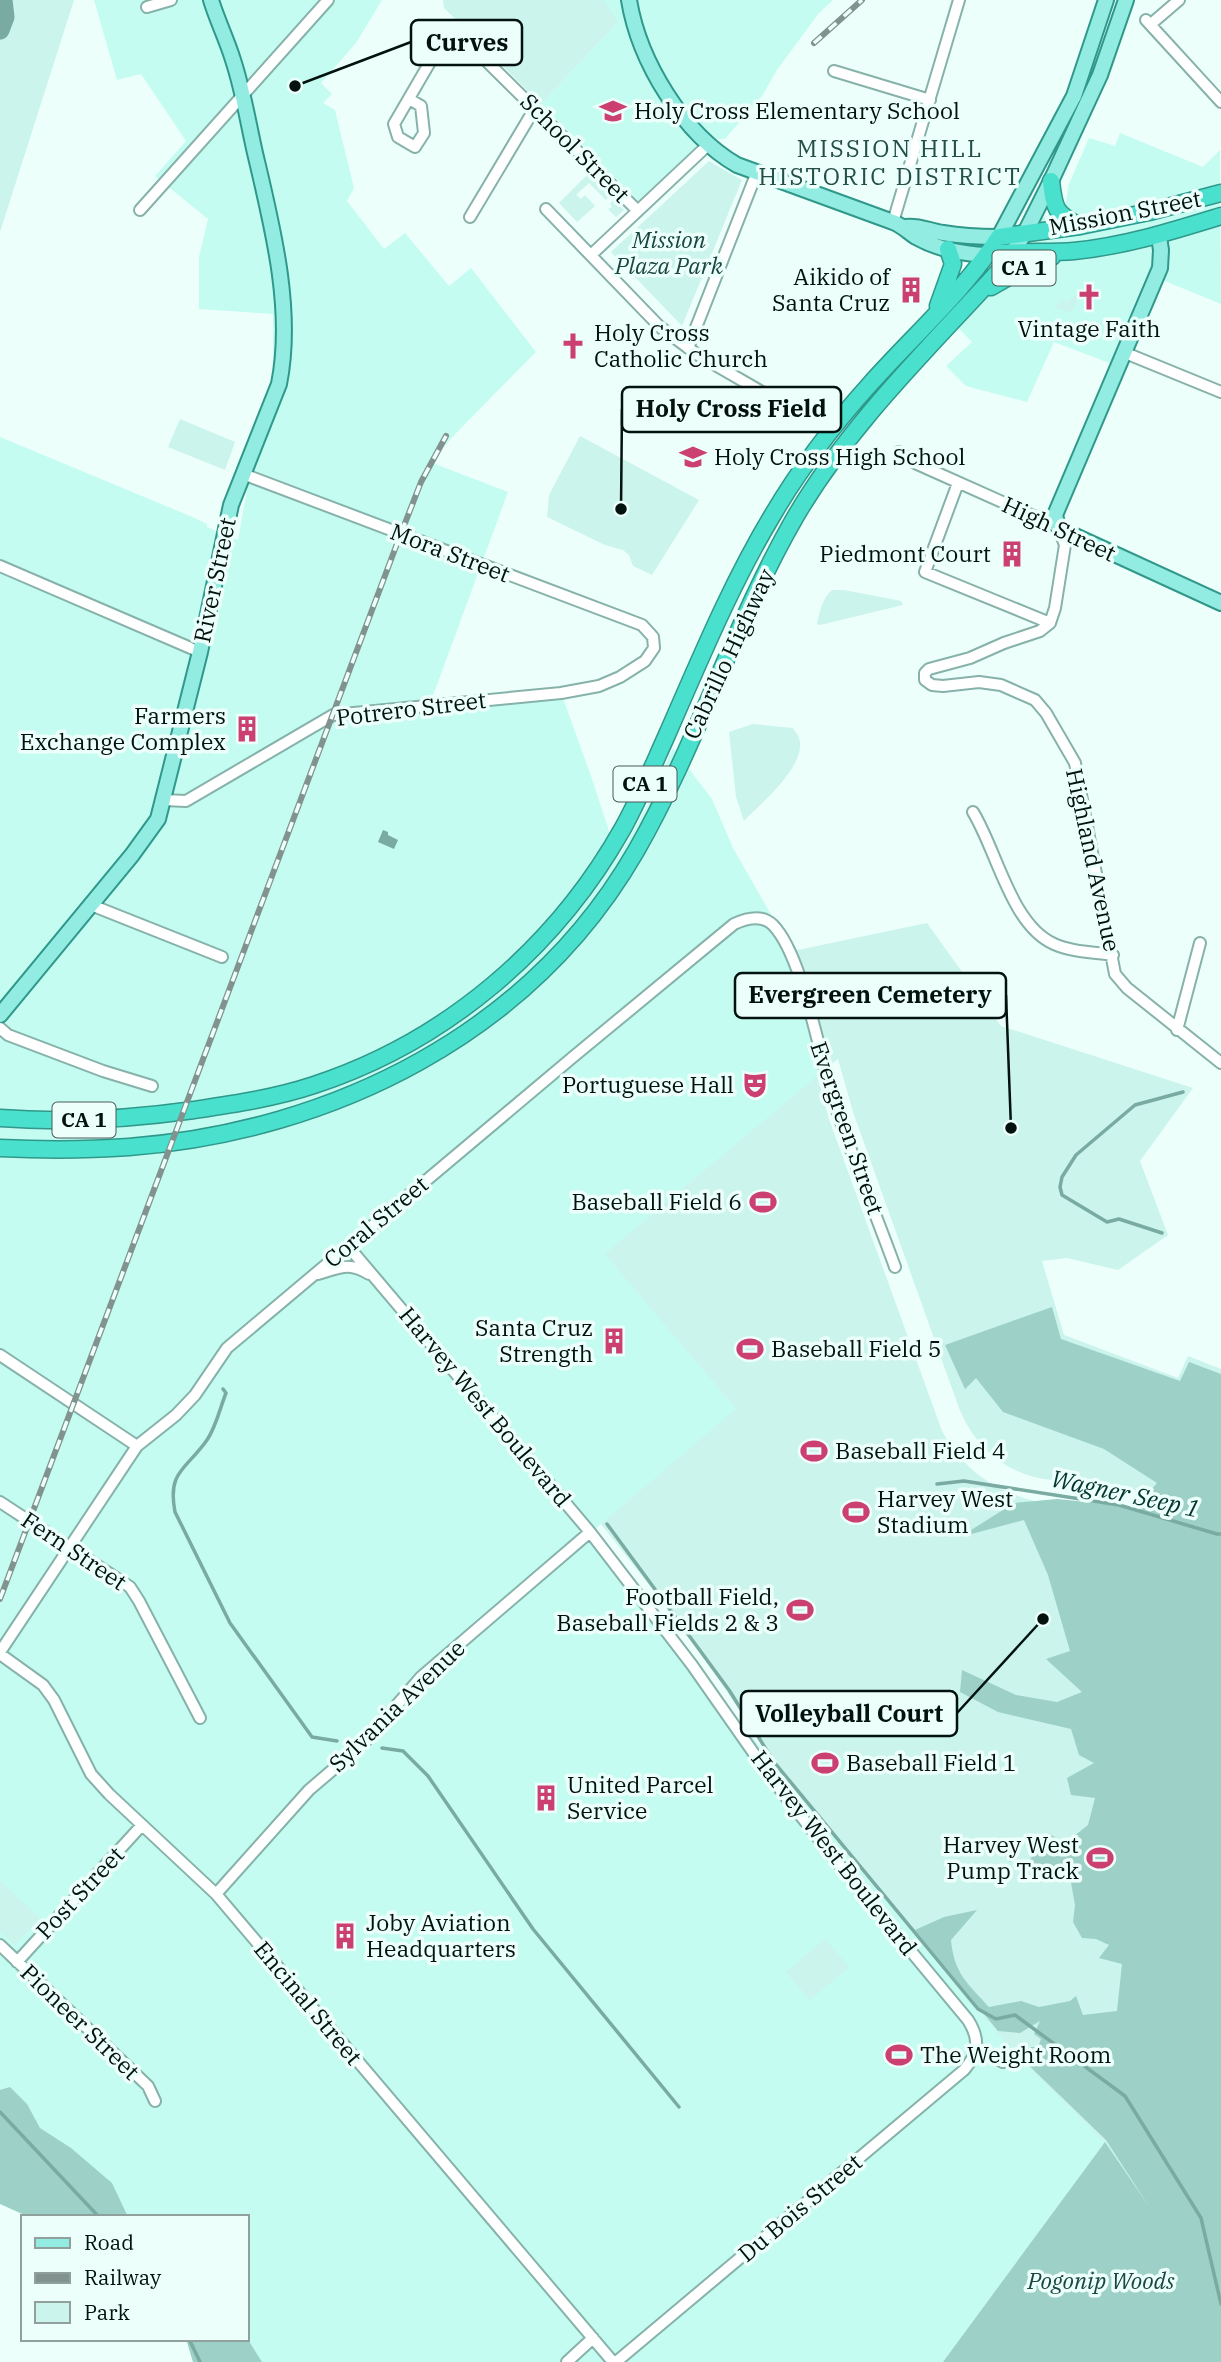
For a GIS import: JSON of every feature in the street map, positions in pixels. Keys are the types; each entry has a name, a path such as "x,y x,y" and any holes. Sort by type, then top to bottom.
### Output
{"highway":[{"path":"1051,181 1058,213 1062,218 1080,226"},
{"name":"Mission Street","path":"999,237 1080,226 1221,193"},
{"name":"Mission Street","path":"987,255 1074,251 1159,237 1221,216"},
{"name":"CA 1","path":"987,255 999,237"},
{"path":"936,313 953,264 948,249"},
{"name":"CA 1","path":"977,295 1035,262 1074,251"},
{"name":"Cabrillo Highway","path":"0,1148 85,1149 153,1144 223,1133 314,1109 358,1093 420,1063 479,1025 516,996 581,930 634,853 657,812 769,565 813,489 834,458 879,404 1012,253"},
{"name":"Cabrillo Highway","path":"0,1118 73,1121 142,1117 244,1102 311,1087 354,1070 417,1039 456,1014 510,971 573,904 624,826 730,595 786,493 840,418 987,255"},
{"path":"0,1111 25,1120"}],"main road":[{"name":"Mission Street","path":"628,0 643,51 672,102 709,144 729,160 899,224 916,225 956,235 999,237"},
{"path":"999,237 1074,96 1106,0"},
{"path":"1012,253 1026,233 1100,75 1126,0"},
{"name":"River Street","path":"0,1014 158,819 200,652 231,505 279,384 283,346 277,246 243,97 224,55 213,6"},
{"name":"Mission Street","path":"899,224 915,236 948,249 987,255"},
{"path":"1058,527 1055,515 1160,268 1159,237"},
{"name":"High Street","path":"1058,527 1221,603"}],"street":[{"path":"147,7 171,0"},
{"path":"140,210 328,0"},
{"path":"899,224 930,100 959,0"},
{"path":"1179,0 1148,22 1221,102"},
{"name":"School Street","path":"409,99 451,26 638,211"},
{"path":"834,71 930,100"},
{"path":"470,217 535,108"},
{"path":"591,255 709,144"},
{"path":"688,348 757,172"},
{"path":"546,209 660,327 688,348 800,414"},
{"path":"1124,352 1221,392"},
{"name":"High Street","path":"900,452 915,463 1058,527"},
{"name":"Mora Street","path":"243,474 642,625 653,637"},
{"path":"958,483 925,572 1051,623 1065,545 1058,527"},
{"path":"0,566 200,652"},
{"name":"Highland Avenue","path":"1051,623 1040,631 1003,643 970,658 929,669 925,673 925,680 932,685 943,686 979,682 1001,685 1035,700 1046,713 1075,763 1115,974 1127,989 1221,1063"},
{"name":"Potrero Street","path":"164,800 186,801 333,715 599,687 645,661 653,648 653,637"},
{"path":"973,813 1014,899 1038,934 1053,944 1071,950 1113,955"},
{"path":"91,905 222,957"},
{"name":"Coral Street","path":"0,1653 137,1446 176,1415 195,1395 227,1348 734,924 743,919 761,918"},
{"name":"Evergreen Street","path":"761,918 773,924 785,942 801,982 831,1092 895,1267"},
{"path":"1177,1030 1200,943"},
{"path":"0,1028 8,1035 103,1071 152,1086"},
{"name":"Harvey West Boulevard","path":"348,1246 590,1532 692,1665 785,1796 968,2020 976,2032 977,2048"},
{"path":"314,1275 348,1266 359,1268 377,1279"},
{"path":"0,1355 137,1446"},
{"name":"Fern Street","path":"0,1502 130,1587 200,1717"},
{"name":"Sylvania Avenue","path":"216,1894 309,1790 364,1742 421,1677 590,1532"},
{"name":"Encinal Street","path":"0,1653 43,1685 54,1700 91,1774 216,1894 614,2362"},
{"name":"Post Street","path":"17,1962 142,1825"},
{"name":"Pioneer Street","path":"0,1945 148,2086 155,2101"},
{"path":"977,2048 1003,2062"},
{"name":"Du Bois Street","path":"614,2362 964,2070 973,2060 977,2048"},
{"path":"567,2362 593,2338"}],"shaded area":[{"path":"94,0 382,0 356,43 321,83 332,94 323,103 335,110 354,188 347,201 384,249 405,233 449,286 471,268 536,352 430,462 508,492 431,701 559,687 618,858 646,808 673,748 712,799 733,848 796,958 826,1069 606,1254 737,1410 588,1535 858,1867 1105,2142 943,2362 224,2362 248,2341 248,2215 116,2215 0,2138 0,437 190,516 207,524 207,527 238,540 254,451 273,385 273,314 199,309 199,257 208,219 155,176 186,141 141,74 117,80"},
{"path":"603,0 833,0 819,13 777,70 762,96 725,139 703,140 639,201 541,104 617,23"},
{"path":"1120,133 1203,167 1220,150 1221,304 1155,277 1117,366 1054,342 1027,402 966,386 946,366 972,342 946,315 987,271 1018,230 1065,207 1069,184 1089,138 1115,146"},
{"path":"383,830 398,840 394,849 378,842"},
{"path":"1006,1840 1018,1855 1010,1862 998,1847"}],"green space":[{"path":"0,0 74,0 0,232"},
{"path":"443,0 604,0 618,22 541,104 444,8"},
{"name":"Mission Plaza Park","path":"709,161 742,180 682,326 611,252"},
{"path":"588,174 624,210 616,217 608,209 612,207 610,204 613,200 609,197 606,200 589,183 576,195 581,199 585,195 595,206 577,222 559,203"},
{"path":"1074,296 1078,298 1072,313 1055,307 1063,299 1067,303"},
{"path":"180,419 235,442 225,470 168,447"},
{"path":"580,436 699,500 652,575 633,566 629,555 623,550 605,545 547,517 549,495"},
{"path":"832,590 901,601 903,605 817,624 820,610"},
{"path":"753,724 793,728 799,737 800,749 797,760 781,783 744,821 736,797 729,732"},
{"name":"Pogonip Woods","path":"927,923 1001,1026 1193,1088 1140,1161 1168,1235 1118,1270 1067,1258 1042,1261 1064,1335 1178,1378 1188,1356 1221,1369 1221,2362 943,2362 1105,2142 1019,2058 858,1867 784,1775 681,1625 601,1524 736,1409 605,1254 817,1076 829,1119 942,1431 960,1457 980,1476 1003,1490 1027,1499 1139,1516 1148,1493 1106,1483 1052,1480 1021,1473 995,1457 974,1436 959,1408 853,1112 838,1059 826,1069 793,951"},
{"name":"Pogonip Woods","path":"1052,1307 1061,1339 1180,1381 1189,1362 1221,1374 1221,2362 943,2362 1105,2142 1150,2208 1106,2140 1017,2054 1016,2048 1024,2055 1031,2047 1038,2047 1041,2039 1034,2034 1040,2021 1020,2033 998,2031 915,1930 944,1917 977,1910 951,1940 959,1969 968,1984 989,2007 1021,2001 1039,2007 1070,2001 1076,1996 1083,2015 1117,2011 1122,1964 1099,1958 1109,1945 1096,1939 1082,1938 1073,1922 1075,1905 1070,1877 1053,1869 1026,1865 1049,1833 1064,1844 1088,1825 1095,1798 1071,1795 1067,1778 1094,1763 1079,1755 1071,1729 998,1712 960,1692 962,1670 1016,1695 1057,1702 1082,1692 1046,1659 1070,1651 1048,1575 1024,1520 960,1537 1014,1503 1057,1499 1136,1507 1157,1483 1104,1449 1003,1412 976,1378 965,1389 945,1345"},
{"path":"0,1881 40,1918 15,1945 0,1931"},
{"path":"825,1939 849,1967 810,2000 786,1972"},
{"path":"10,2087 27,2104 40,2128 71,2148 112,2183 127,2215 25,2215 0,2204 0,2090"},
{"path":"248,2340 262,2362 193,2362 187,2341"}],"waterway":[{"path":"0,30 5,17 3,0"},
{"path":"1162,1233 1119,1219 1107,1222 1062,1195 1060,1187 1062,1177 1076,1155 1135,1105 1183,1092"},
{"path":"223,1389 226,1393 210,1435 176,1479 173,1498 175,1512 230,1623 312,1737 337,1741"},
{"name":"Wagner Seep 1","path":"937,1484 964,1481 1119,1505 1221,1534"},
{"path":"607,1524 729,1690 774,1762 978,2009 996,2019 1015,2015 1125,2096 1201,2218 1221,2304"},
{"path":"382,1748 403,1751 428,1776 533,1929 679,2107"},
{"path":"0,2112 97,2215"},
{"path":"190,2341 200,2362"}],"railway":[{"path":"814,43 862,0"},
{"path":"0,1599 395,549 421,482 446,436"}],"place":[{"name":"Curves","path":"295,86"},
{"name":"Holy Cross Elementary School","path":"613,111"},
{"name":"Aikido of Santa Cruz","path":"911,290"},
{"name":"Vintage Faith","path":"1089,297"},
{"name":"Holy Cross Catholic Church","path":"573,346"},
{"name":"Holy Cross High School","path":"693,457"},
{"name":"Holy Cross Field","path":"621,509"},
{"name":"Piedmont Court","path":"1012,554"},
{"name":"Farmers Exchange Complex","path":"247,729"},
{"name":"Portuguese Hall","path":"755,1085"},
{"name":"Evergreen Cemetery","path":"1011,1128"},
{"name":"Baseball Field 6","path":"763,1202"},
{"name":"Santa Cruz Strength","path":"614,1341"},
{"name":"Baseball Field 5","path":"750,1349"},
{"name":"Baseball Field 4","path":"814,1451"},
{"name":"Harvey West Stadium","path":"856,1512"},
{"name":"Football Field, Baseball Fields 2 & 3","path":"800,1610"},
{"name":"Volleyball Court","path":"1043,1619"},
{"name":"Baseball Field 1","path":"825,1763"},
{"name":"United Parcel Service","path":"546,1798"},
{"name":"Harvey West Pump Track","path":"1100,1858"},
{"name":"Joby Aviation Headquarters","path":"345,1936"},
{"name":"The Weight Room","path":"899,2055"}],"district":[{"name":"MISSION HILL HISTORIC DISTRICT","path":"890,163"}]}
